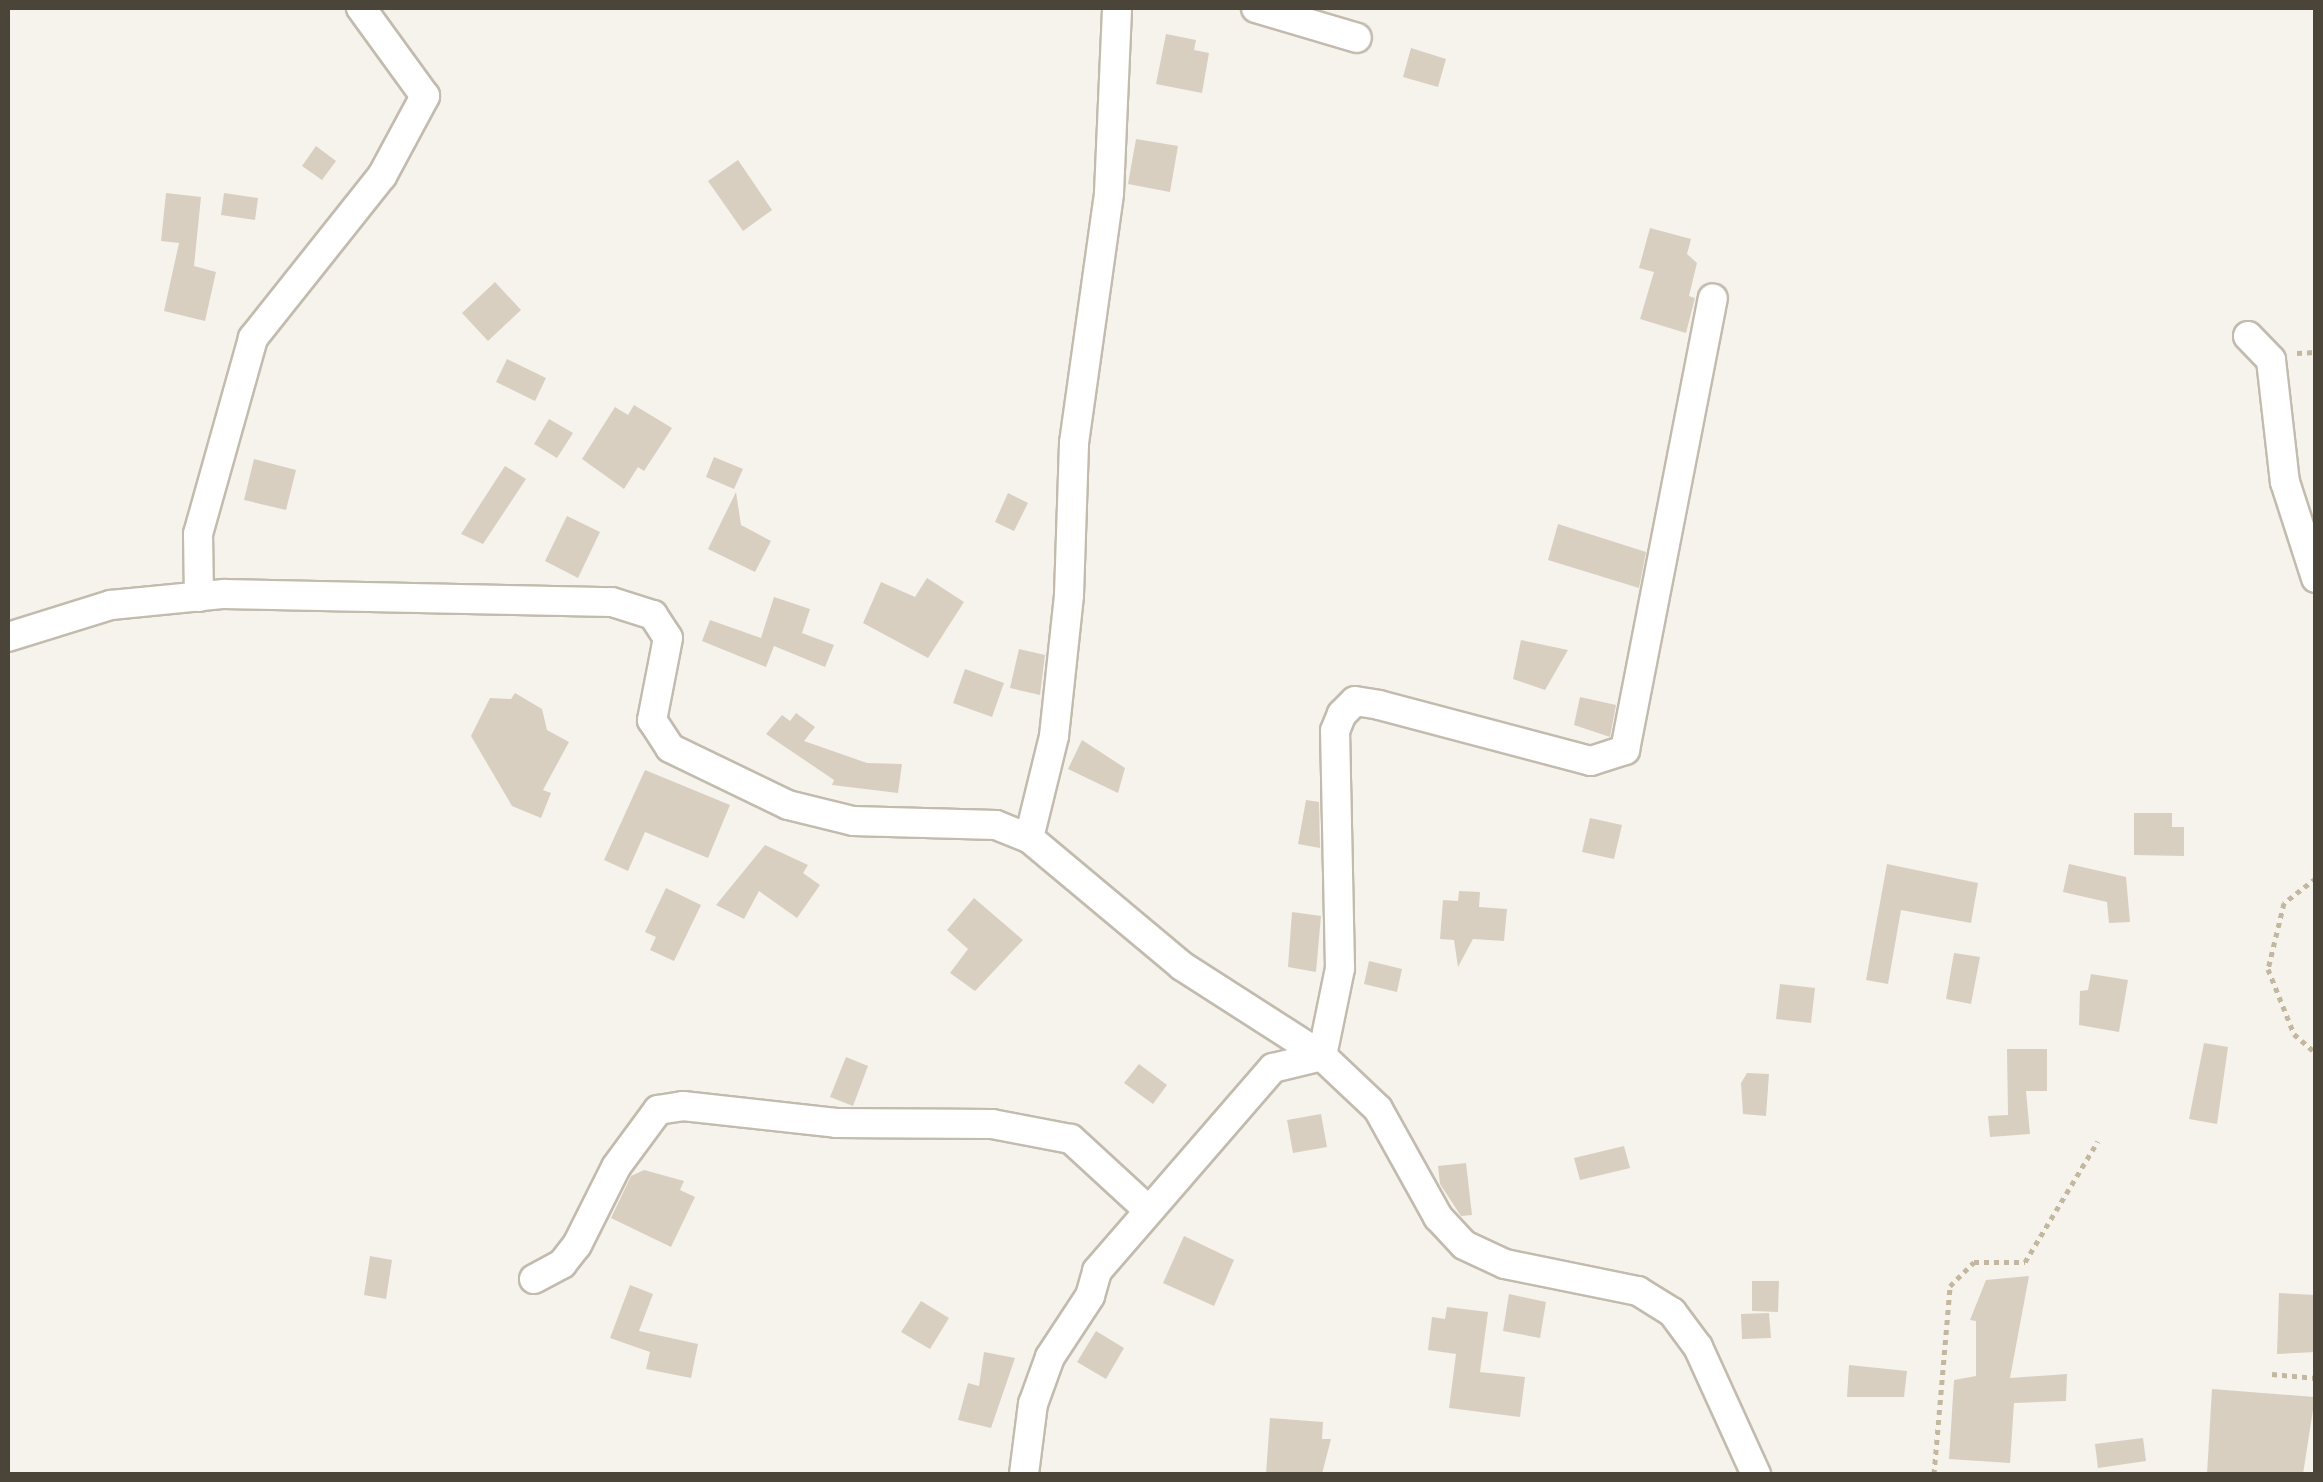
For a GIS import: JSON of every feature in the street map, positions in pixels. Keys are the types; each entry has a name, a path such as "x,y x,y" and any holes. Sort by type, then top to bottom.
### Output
{"street":[{"path":"199,597 198,534 253,338 382,176 425,96 361,8"},
{"path":"1029,838 1054,736 1069,595 1074,444 1109,193 1117,8"},
{"path":"1256,8 1357,38"},
{"path":"1322,1056 1340,968 1335,741 1342,714 1355,700 1591,761 1626,750 1713,299"},
{"path":"2248,336 2271,360 2285,482 2316,578"},
{"path":"8,636 110,605 199,597 612,602 653,615 668,638 652,720 670,748 709,772 788,805 853,821 996,825 1029,838 1182,966 1322,1056 1378,1109 1438,1217 1464,1245 1504,1264 1638,1290 1672,1312 1698,1347 1756,1474"},
{"path":"1024,1474 1033,1404 1050,1356 1090,1296 1097,1271 1147,1209 1274,1068 1322,1056"},
{"path":"534,1279 562,1264 577,1245 616,1167 658,1110 683,1106 836,1123 992,1124 1071,1140 1147,1209"}],"path":[{"path":"2316,878 2284,904 2268,969 2294,1034 2316,1053"},
{"path":"1934,1474 1950,1286 1974,1262 2025,1262 2098,1141"},
{"path":"2272,1374 2316,1378"}],"building":[{"path":"1166,34 1196,40 1194,50 1209,53 1202,93 1156,84"},
{"path":"1411,48 1446,59 1438,87 1403,77"},
{"path":"1136,139 1178,146 1170,192 1128,184"},
{"path":"316,146 336,161 322,180 302,166"},
{"path":"738,160 772,210 743,231 708,181"},
{"path":"166,193 201,197 194,266 216,272 205,321 164,311 179,243 161,241"},
{"path":"224,193 258,198 255,220 221,215"},
{"path":"1650,228 1691,239 1687,254 1697,263 1689,296 1695,298 1686,333 1640,319 1654,272 1639,268"},
{"path":"495,282 521,310 488,341 462,313"},
{"path":"507,359 546,378 535,401 496,382"},
{"path":"634,405 672,428 644,471 638,467 624,489 582,459 615,407 628,415"},
{"path":"549,419 573,433 557,458 534,444"},
{"path":"714,457 743,469 734,489 706,477"},
{"path":"254,459 296,470 286,510 244,500"},
{"path":"505,466 526,479 483,544 461,534"},
{"path":"736,492 741,525 771,541 755,572 708,549"},
{"path":"1008,493 1028,503 1014,531 995,522"},
{"path":"567,516 600,532 578,578 545,561"},
{"path":"1558,524 1646,552 1639,588 1548,560"},
{"path":"927,578 964,602 928,658 863,623 881,582 915,597"},
{"path":"774,597 810,609 802,633 834,645 825,667 774,646 766,667 702,641 710,620 761,638"},
{"path":"1521,640 1568,650 1545,690 1513,679"},
{"path":"1019,649 1045,655 1040,695 1010,688"},
{"path":"965,669 1004,683 992,717 953,703"},
{"path":"515,693 542,709 547,730 569,742 543,790 551,793 541,818 512,806 471,736 490,698 511,699"},
{"path":"1580,697 1616,705 1610,737 1574,725"},
{"path":"796,713 815,727 804,741 867,763 902,764 898,793 832,785 834,780 766,734 782,715 790,721"},
{"path":"1082,740 1125,768 1118,793 1068,769"},
{"path":"645,770 730,805 708,858 645,832 628,871 604,860"},
{"path":"1306,800 1319,802 1320,848 1298,844"},
{"path":"2134,813 2172,813 2172,827 2184,827 2184,856 2134,855"},
{"path":"1590,818 1622,825 1614,859 1582,852"},
{"path":"765,845 808,865 803,873 820,885 797,918 759,891 744,919 716,905"},
{"path":"1887,864 1978,883 1971,923 1901,910 1888,984 1866,980"},
{"path":"2069,864 2126,877 2130,922 2109,923 2107,902 2063,892"},
{"path":"666,888 701,905 674,961 650,950 656,937 645,932"},
{"path":"1459,891 1480,892 1479,907 1507,909 1504,941 1473,939 1458,967 1454,940 1440,939 1443,900 1458,901"},
{"path":"974,898 1023,940 975,991 950,973 968,949 947,930"},
{"path":"1292,912 1321,916 1316,972 1288,967"},
{"path":"1954,953 1980,957 1971,1004 1946,999"},
{"path":"1369,961 1402,969 1397,992 1364,984"},
{"path":"2091,974 2128,980 2119,1032 2079,1025 2080,991 2088,990"},
{"path":"1780,984 1815,988 1811,1023 1776,1019"},
{"path":"2204,1043 2228,1047 2217,1124 2189,1119"},
{"path":"2007,1049 2047,1049 2047,1091 2026,1091 2030,1134 1990,1137 1988,1116 2008,1115"},
{"path":"846,1057 868,1066 853,1106 830,1097"},
{"path":"1139,1064 1167,1085 1153,1104 1124,1083"},
{"path":"1747,1073 1769,1074 1766,1116 1743,1114 1741,1083"},
{"path":"1321,1114 1327,1147 1293,1153 1287,1120"},
{"path":"1624,1146 1630,1168 1580,1180 1574,1158"},
{"path":"1466,1163 1472,1215 1461,1216 1440,1184 1438,1166"},
{"path":"644,1170 684,1181 680,1190 695,1197 671,1247 611,1218 631,1176"},
{"path":"1184,1236 1234,1260 1214,1306 1163,1283"},
{"path":"370,1256 392,1260 386,1299 364,1295"},
{"path":"2029,1276 2010,1378 2067,1374 2066,1401 2014,1403 2010,1463 1949,1459 1954,1380 1976,1376 1976,1321 1970,1320 1986,1280"},
{"path":"1752,1281 1779,1281 1778,1312 1752,1311"},
{"path":"630,1285 653,1294 639,1331 698,1344 691,1378 646,1369 650,1352 610,1338"},
{"path":"2279,1293 2316,1295 2316,1352 2277,1354"},
{"path":"1509,1294 1546,1302 1540,1338 1503,1331"},
{"path":"921,1301 949,1318 930,1349 901,1332"},
{"path":"1447,1307 1488,1312 1480,1372 1525,1377 1520,1417 1449,1408 1456,1354 1428,1350 1432,1317 1445,1319"},
{"path":"1769,1313 1771,1338 1742,1339 1741,1314"},
{"path":"1096,1331 1124,1348 1106,1379 1077,1362"},
{"path":"984,1352 1015,1358 991,1428 958,1420 968,1383 979,1386"},
{"path":"1849,1365 1907,1371 1904,1397 1847,1397"},
{"path":"2212,1389 2315,1397 2303,1474 2207,1474"},
{"path":"1270,1418 1323,1422 1322,1439 1331,1439 1322,1474 1266,1474"},
{"path":"2143,1438 2146,1461 2098,1468 2095,1444"}]}
